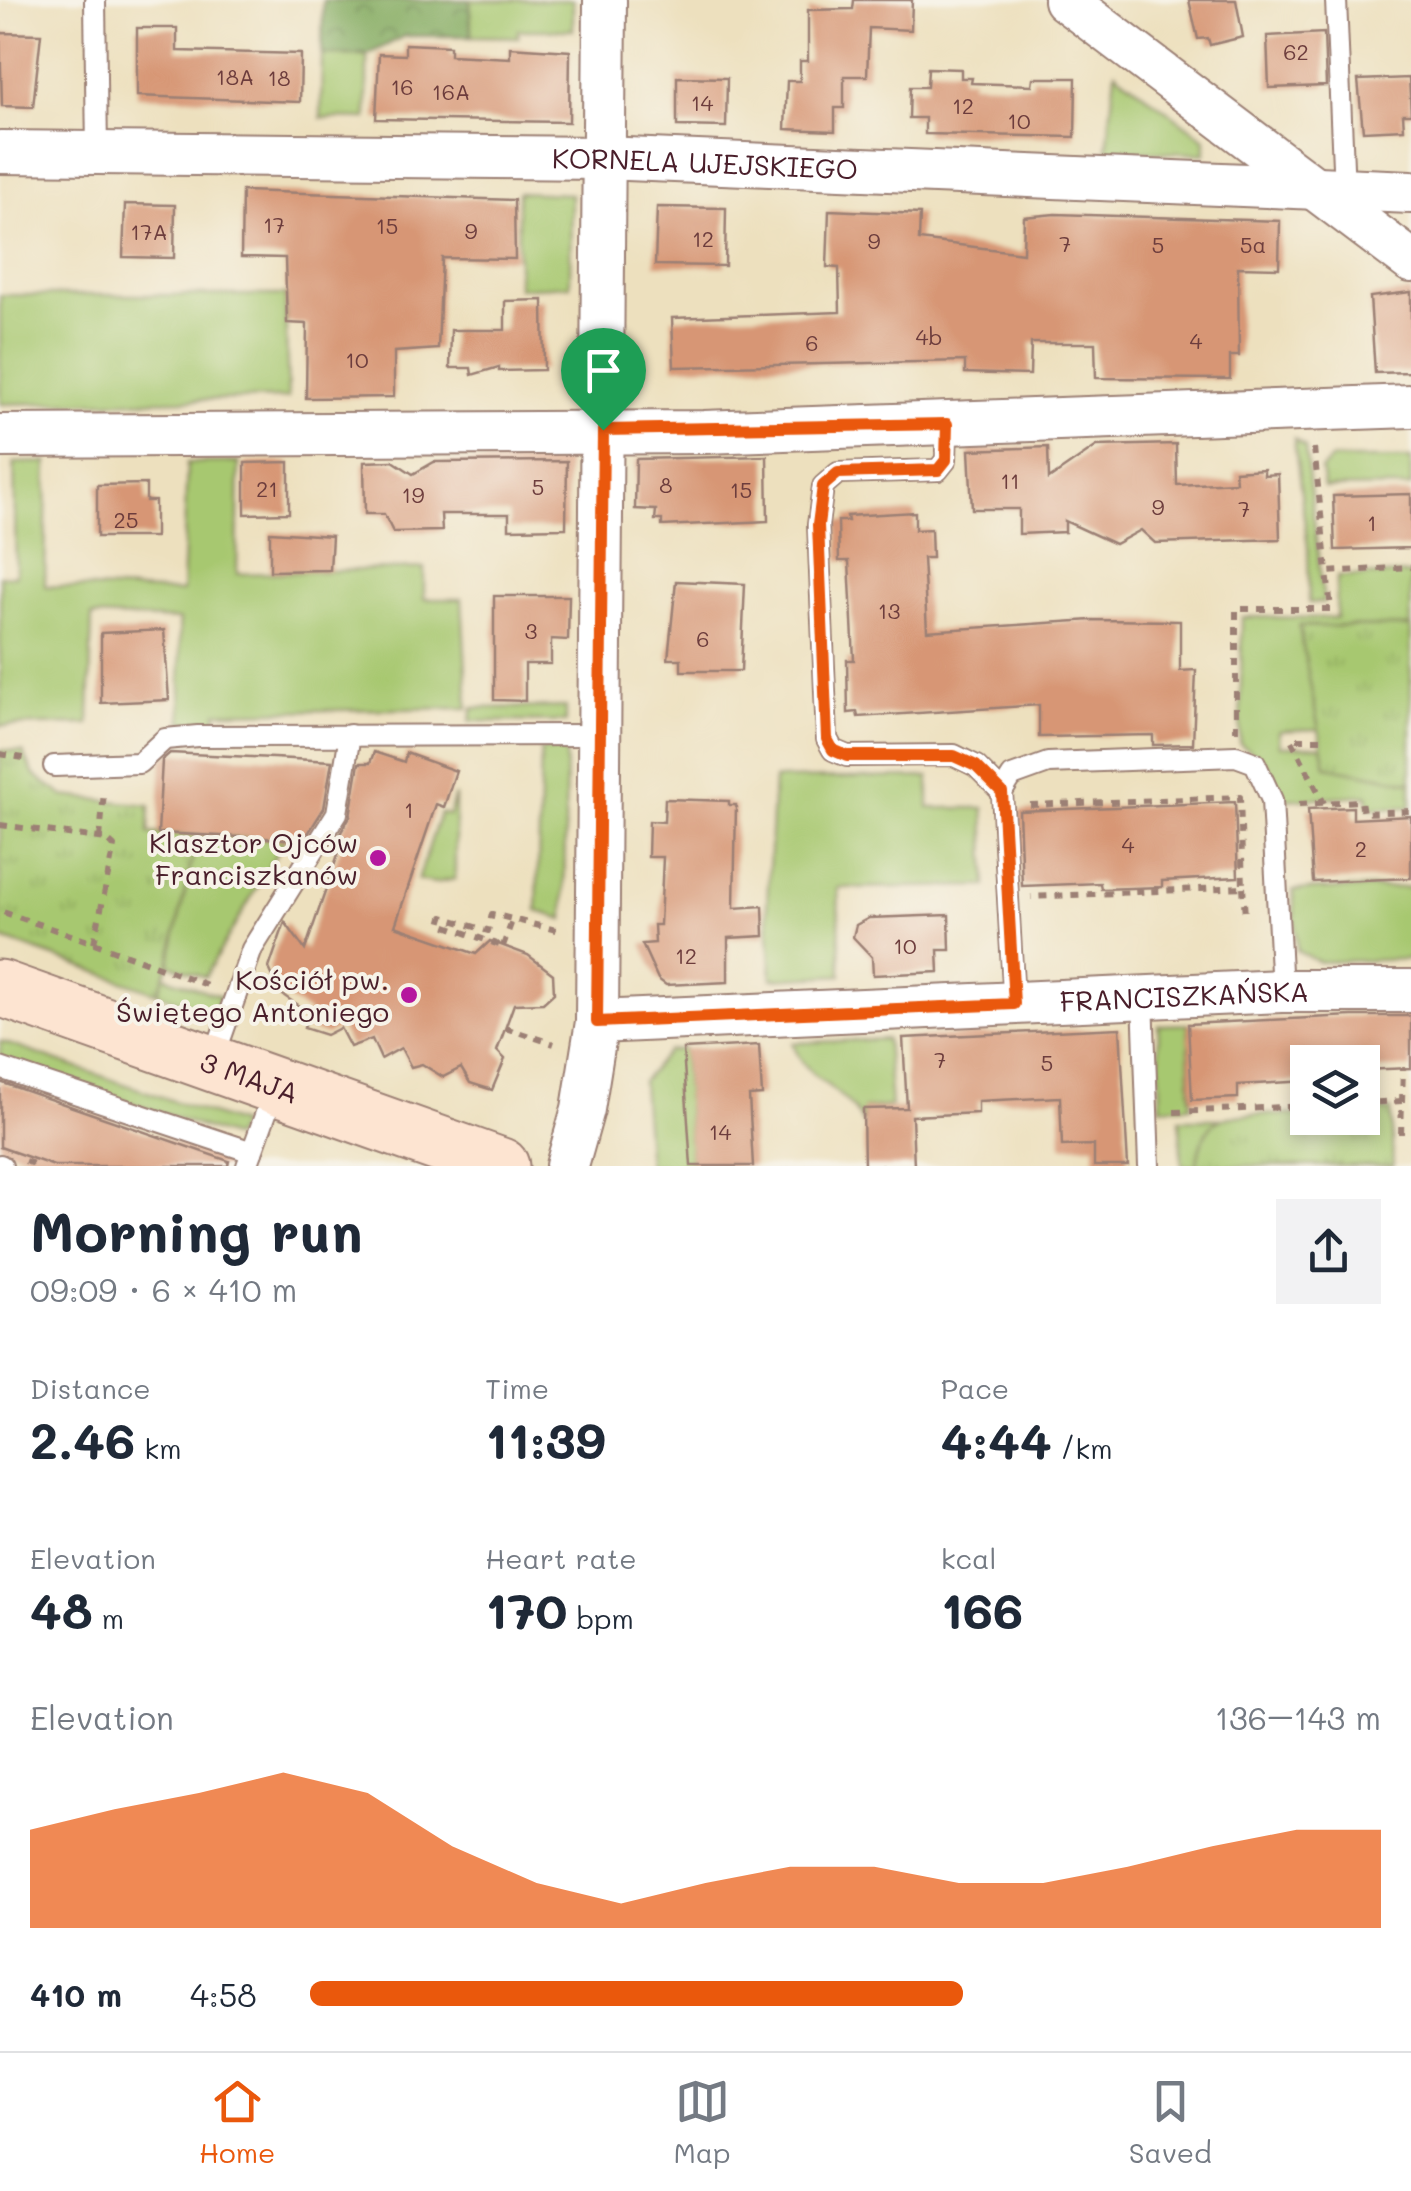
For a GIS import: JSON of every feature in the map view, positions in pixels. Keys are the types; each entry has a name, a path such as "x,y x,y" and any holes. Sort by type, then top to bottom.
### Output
{"street":[{"path":"568,1166 583,1109 581,1035 598,735 605,0"},
{"path":"1064,0 1329,190 1411,261"},
{"name":"KORNELA UJEJSKIEGO","path":"0,152 603,158 1411,192"},
{"path":"0,436 947,424 1411,406"},
{"name":"3 MAJA","path":"0,988 501,1166"},
{"name":"FRANCISZKAŃSKA","path":"581,1035 1143,997 1411,991"}],"lane":[{"path":"95,0 97,154"},
{"path":"1329,190 1336,0"},
{"path":"947,424 946,460 938,470 838,473 823,486 818,525 827,739 833,750 847,756 961,757 1008,799"},
{"path":"212,1061 234,994 263,930 337,812 350,735"},
{"path":"54,766 139,762 150,757 158,744 175,737 598,735"},
{"path":"1014,1004 1008,799 1012,776 1048,762 1236,756 1255,763 1272,800 1282,991"},
{"path":"1143,997 1148,1166"},
{"path":"0,1068 250,1159 276,1084"}],"path":[{"path":"1236,756 1236,609 1331,609 1314,446"},
{"path":"1327,572 1411,567"},
{"path":"1322,739 1291,739 1324,803"},
{"path":"100,838 106,765"},
{"path":"1008,799 1240,797 1244,916"},
{"path":"1284,805 1361,802 1362,813 1411,811"},
{"path":"0,825 112,842 114,850 94,943"},
{"path":"1018,898 1243,887"},
{"path":"0,911 234,994"},
{"path":"512,921 501,945 440,924 443,917 488,931 492,914 571,932"},
{"path":"505,1028 581,1035"},
{"path":"1401,1134 1403,1068"},
{"path":"1380,1102 1402,1101"},
{"path":"1162,1112 1290,1107"}],"green space":[{"path":"323,0 470,0 471,36 405,36 367,55 322,55"},
{"path":"470,0 573,0 573,30 518,30 518,37 471,36"},
{"path":"322,55 367,55 367,119 321,118"},
{"path":"1115,72 1205,139 1205,154 1107,150"},
{"path":"518,192 571,194 570,285 518,288"},
{"path":"0,295 285,295 288,398 0,404"},
{"path":"1294,439 1305,447 1324,603 1309,603 1308,548"},
{"path":"1332,459 1411,459 1411,487 1324,488 1321,470"},
{"path":"47,462 45,586 182,592 187,463 239,462 237,574 424,568 424,599 462,599 468,708 217,712 216,723 182,723 179,620 92,616 89,724 0,726 0,576 16,575 14,463"},
{"path":"1411,574 1411,627 1299,626 1319,729 1279,731 1280,746 1322,746 1327,766 1411,782 1411,807 1369,808 1367,795 1283,800 1264,760 1240,744 1242,617 1336,618 1337,577"},
{"path":"1299,626 1411,627 1411,782 1326,766"},
{"path":"566,707 566,722 470,721 473,708"},
{"path":"541,749 566,749 564,919 537,911"},
{"path":"0,750 23,752 34,775 64,796 150,805 149,833 197,836 169,964 157,993 0,938"},
{"path":"929,777 929,808 984,808 987,886 838,888 841,975 772,979 767,904 774,779"},
{"path":"455,795 455,879 435,883 418,880 440,813 449,815"},
{"path":"197,836 285,839 205,977 169,964"},
{"path":"1411,887 1411,959 1319,962 1297,951 1293,890"},
{"path":"164,976 222,997 210,1012 157,993"},
{"path":"1188,1024 1191,1106 1161,1107 1158,1025"},
{"path":"886,1039 891,1106 863,1109 863,1124 846,1101 806,1067 793,1043"},
{"path":"0,1041 240,1124 234,1138 0,1059"},
{"path":"683,1049 691,1166 648,1166 642,1082 668,1051"},
{"path":"1380,1110 1391,1110 1393,1166 1197,1166 1206,1132 1222,1119 1290,1115 1290,1135 1380,1135"},
{"path":"1180,1119 1221,1119 1206,1133 1197,1166 1182,1166"}],"building":[{"path":"854,0 912,0 911,30 869,28 867,76 844,76 844,108 835,108 835,131 785,129 787,81 800,81 800,61 808,61 808,10 853,9"},
{"path":"1189,0 1236,0 1243,37 1210,45 1208,38 1198,39"},
{"path":"137,28 177,28 177,51 301,54 300,102 137,96"},
{"path":"0,33 41,34 33,107 2,106"},
{"path":"1324,33 1326,86 1269,88 1267,36"},
{"path":"405,44 450,46 450,55 510,58 510,47 570,51 569,122 376,119 379,54 405,55"},
{"path":"928,68 961,69 961,78 972,78 971,83 1032,85 1033,78 1076,78 1075,137 925,134 925,118 909,118 910,87 927,87"},
{"path":"677,77 727,78 726,127 677,126"},
{"path":"1409,78 1411,114 1403,114 1404,129 1363,131 1358,80"},
{"path":"242,191 514,200 515,259 442,258 438,349 394,352 394,397 306,398 307,324 287,323 285,258 241,257"},
{"path":"125,204 175,205 174,258 123,257"},
{"path":"657,207 726,208 725,266 655,265"},
{"path":"829,210 920,214 919,240 1023,253 1024,217 1055,214 1280,221 1279,268 1238,267 1239,356 1230,356 1230,379 1096,378 1095,343 1031,343 1030,375 965,373 965,361 674,367 672,318 840,312 839,268 827,267"},
{"path":"1411,292 1411,372 1375,373 1370,297"},
{"path":"543,300 544,370 499,371 499,367 472,375 471,368 450,368 451,330 505,330 505,301"},
{"path":"1176,444 1177,485 1236,482 1235,471 1264,469 1264,475 1278,474 1280,539 1155,543 1141,530 1115,544 1065,521 1065,532 1019,534 1019,509 972,509 969,450 1048,447 1049,479 1097,446"},
{"path":"767,456 768,521 662,526 662,520 655,520 656,510 635,509 636,459"},
{"path":"393,461 413,474 434,462 567,461 566,528 509,529 509,514 441,514 442,531 393,532 384,514 365,514 364,462"},
{"path":"289,462 289,513 245,514 245,463"},
{"path":"146,484 146,501 155,501 155,537 97,537 97,485"},
{"path":"1411,494 1411,548 1335,550 1333,496"},
{"path":"915,512 915,530 931,529 932,558 923,558 927,631 1092,620 1180,621 1180,671 1196,670 1193,744 1153,745 1153,735 1039,737 1039,705 858,717 857,712 848,713 847,660 854,660 849,561 839,561 838,521 848,521 847,516"},
{"path":"270,532 332,536 330,570 270,571"},
{"path":"676,581 745,584 741,671 681,671 681,659 668,659"},
{"path":"494,596 569,596 568,640 551,639 551,664 525,664 525,701 494,700"},
{"path":"164,630 169,700 101,703 101,633"},
{"name":"Kościół pw. Świętego Antoniego","path":"374,752 404,762 406,753 456,771 444,807 436,804 395,926 476,954 490,941 528,955 553,974 554,993 543,1003 514,1004 497,1051 505,1059 492,1090 470,1083 461,1068 443,1077 422,1064 411,1067 401,1048 381,1059 372,1039 350,1047 340,1028 326,1035 304,1028 309,1013 280,993 269,968 285,922 305,950 342,843 335,843 350,816 359,763 370,763"},
{"path":"170,753 332,761 324,808 304,840 158,833 162,760"},
{"path":"665,799 729,801 729,805 736,805 734,908 763,906 764,936 728,938 728,982 666,985 658,979 642,944 655,943 654,925 660,925 663,857 648,857 649,821 664,822"},
{"path":"1235,802 1238,877 1162,881 1162,887 1101,889 1100,883 1022,886 1019,811"},
{"path":"1353,807 1353,819 1411,816 1411,878 1313,882 1308,809"},
{"path":"949,915 950,950 938,950 939,972 873,975 872,957 853,937 856,925 869,918"},
{"path":"1411,1016 1411,1068 1380,1069 1380,1045 1290,1045 1290,1082 1238,1085 1238,1098 1192,1100 1188,1024"},
{"path":"1120,1028 1128,1166 1094,1166 1094,1145 1062,1146 1060,1097 978,1101 978,1113 912,1116 914,1166 864,1166 863,1109 907,1108 903,1038"},
{"path":"759,1045 762,1095 749,1096 753,1166 691,1166 683,1049"},
{"path":"0,1082 229,1161 228,1166 54,1166 0,1147"}],"place":[{"name":"Klasztor Ojców Franciszkanów","path":"378,858"},
{"name":"Kościół pw. Świętego Antoniego","path":"409,995"}],"route":[{"path":"947,424 946,460 938,470 838,473 823,486 818,525 827,739 833,750 847,756 961,757 1002,792 1014,1004 636,1024 597,1022 603,430 704,432 947,424"}]}
